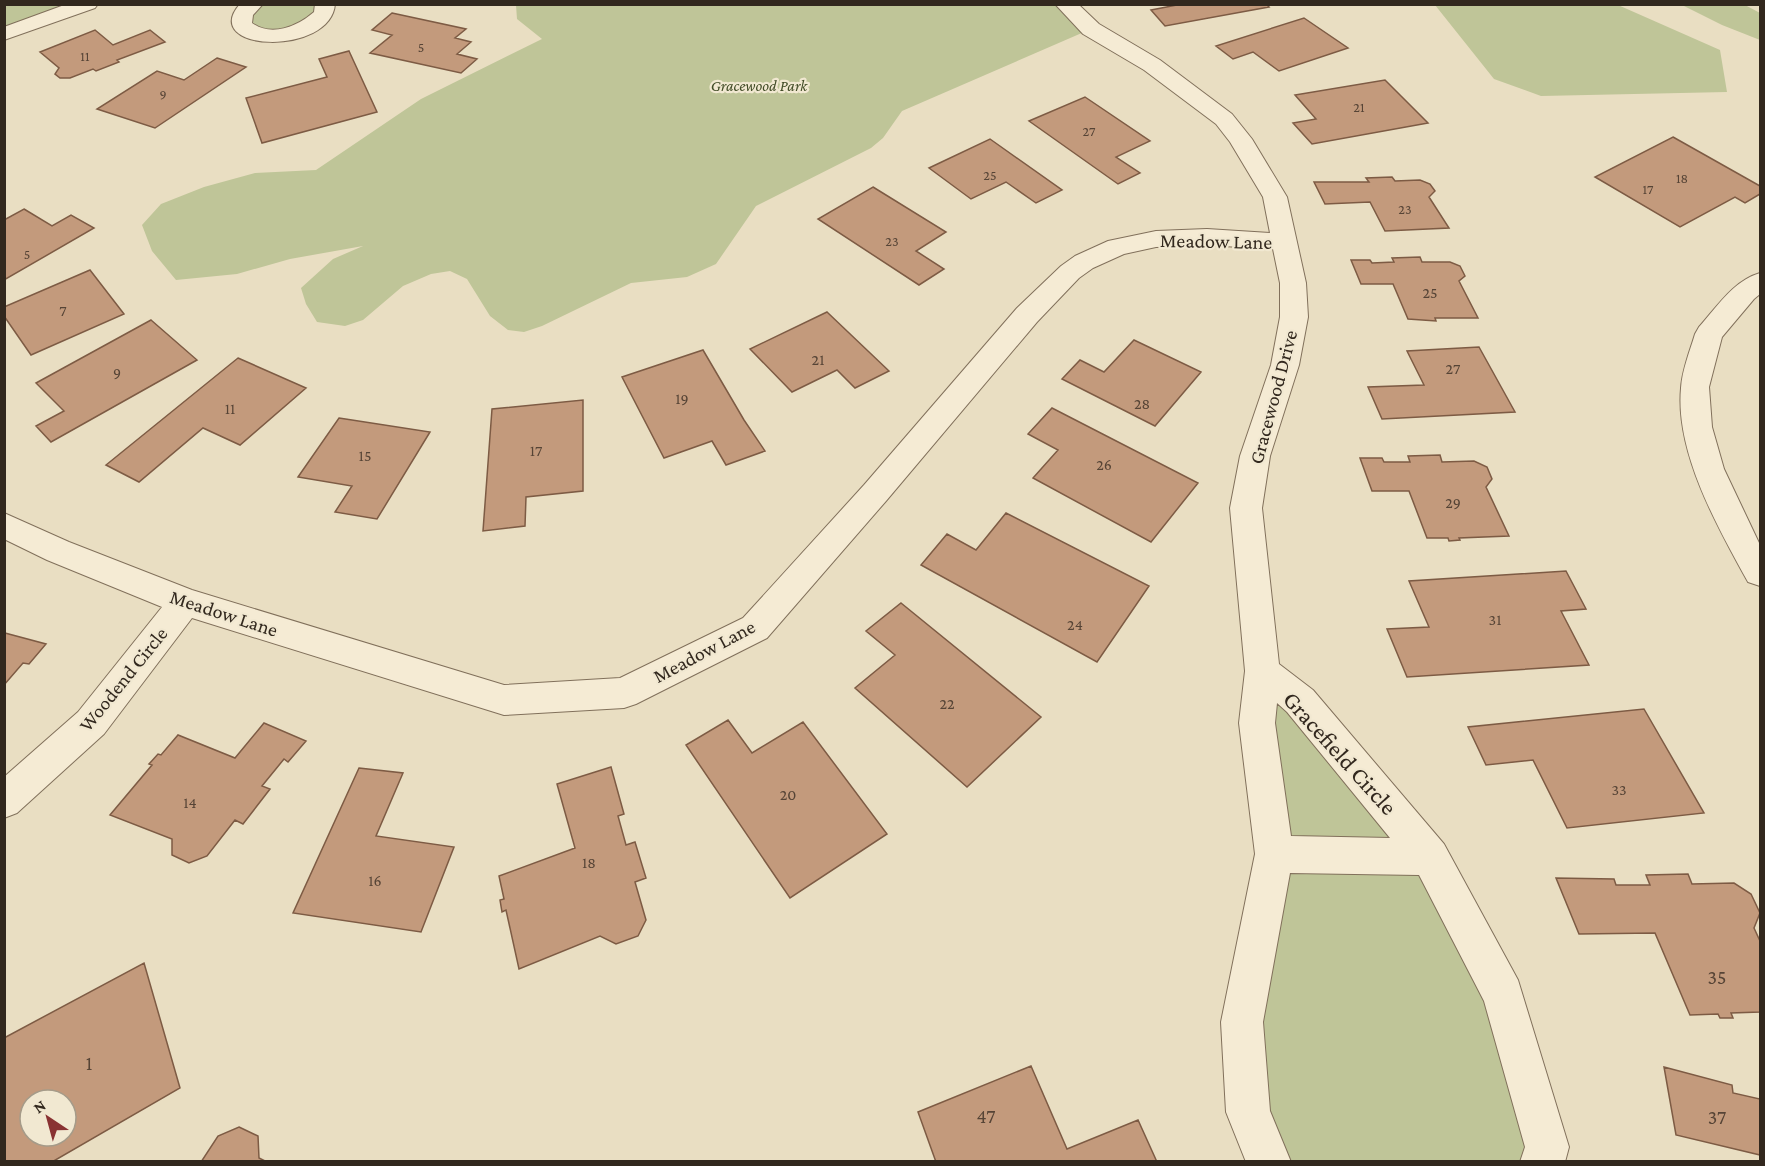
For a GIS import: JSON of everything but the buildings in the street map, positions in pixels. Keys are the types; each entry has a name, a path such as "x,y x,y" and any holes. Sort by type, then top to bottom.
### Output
{"street":[{"path":"4,13 36,4"},
{"path":"4,34 88,4"},
{"path":"251,5 240,19 241,25 255,34 267,36 307,28 324,14 325,4"},
{"name":"Gracewood Drive","path":"1065,4 1091,29 1152,65 1224,118 1240,139 1275,197 1293,283 1294,317 1285,365 1255,456 1246,508 1262,671"},
{"name":"Meadow Lane","path":"4,525 58,551 186,602 504,700 624,693 755,627 875,493 1027,315 1070,272 1084,262 1117,247 1156,239 1207,237 1285,242"},
{"path":"1761,282 1744,293 1708,334 1695,387 1697,427 1709,469 1744,545 1761,573"},
{"name":"Meadow Lane","path":"4,552 58,551"},
{"name":"Woodend Circle","path":"4,801 92,723 186,602"},
{"name":"Gracefield Circle","path":"1262,671 1257,723 1274,854 1242,1022 1248,1112 1269,1161"},
{"name":"Gracefield Circle","path":"1262,671 1300,702 1430,857 1503,995 1547,1147 1542,1161"},
{"path":"1274,854 1430,857"}],"green space":[{"path":"325,4 307,28 255,34 244,12 250,5"},
{"name":"Gracewood Park","path":"1065,4 1091,29 902,111 883,138 871,148 756,206 716,264 687,277 631,283 542,326 524,332 508,330 490,316 467,279 450,271 431,274 403,286 363,320 345,326 317,322 306,304 301,288 333,259 363,246 290,259 237,274 176,280 152,251 142,225 161,204 204,187 255,173 316,170 421,99 542,39 517,19 516,5"},
{"path":"4,5 88,5 5,34"},
{"path":"1435,5 1618,5 1720,50 1727,92 1541,96 1494,79"},
{"path":"1682,5 1745,5 1760,13 1760,40 1722,25"},
{"path":"1262,671 1300,701 1503,995 1542,1161 1269,1161 1242,1022 1274,854"}]}
